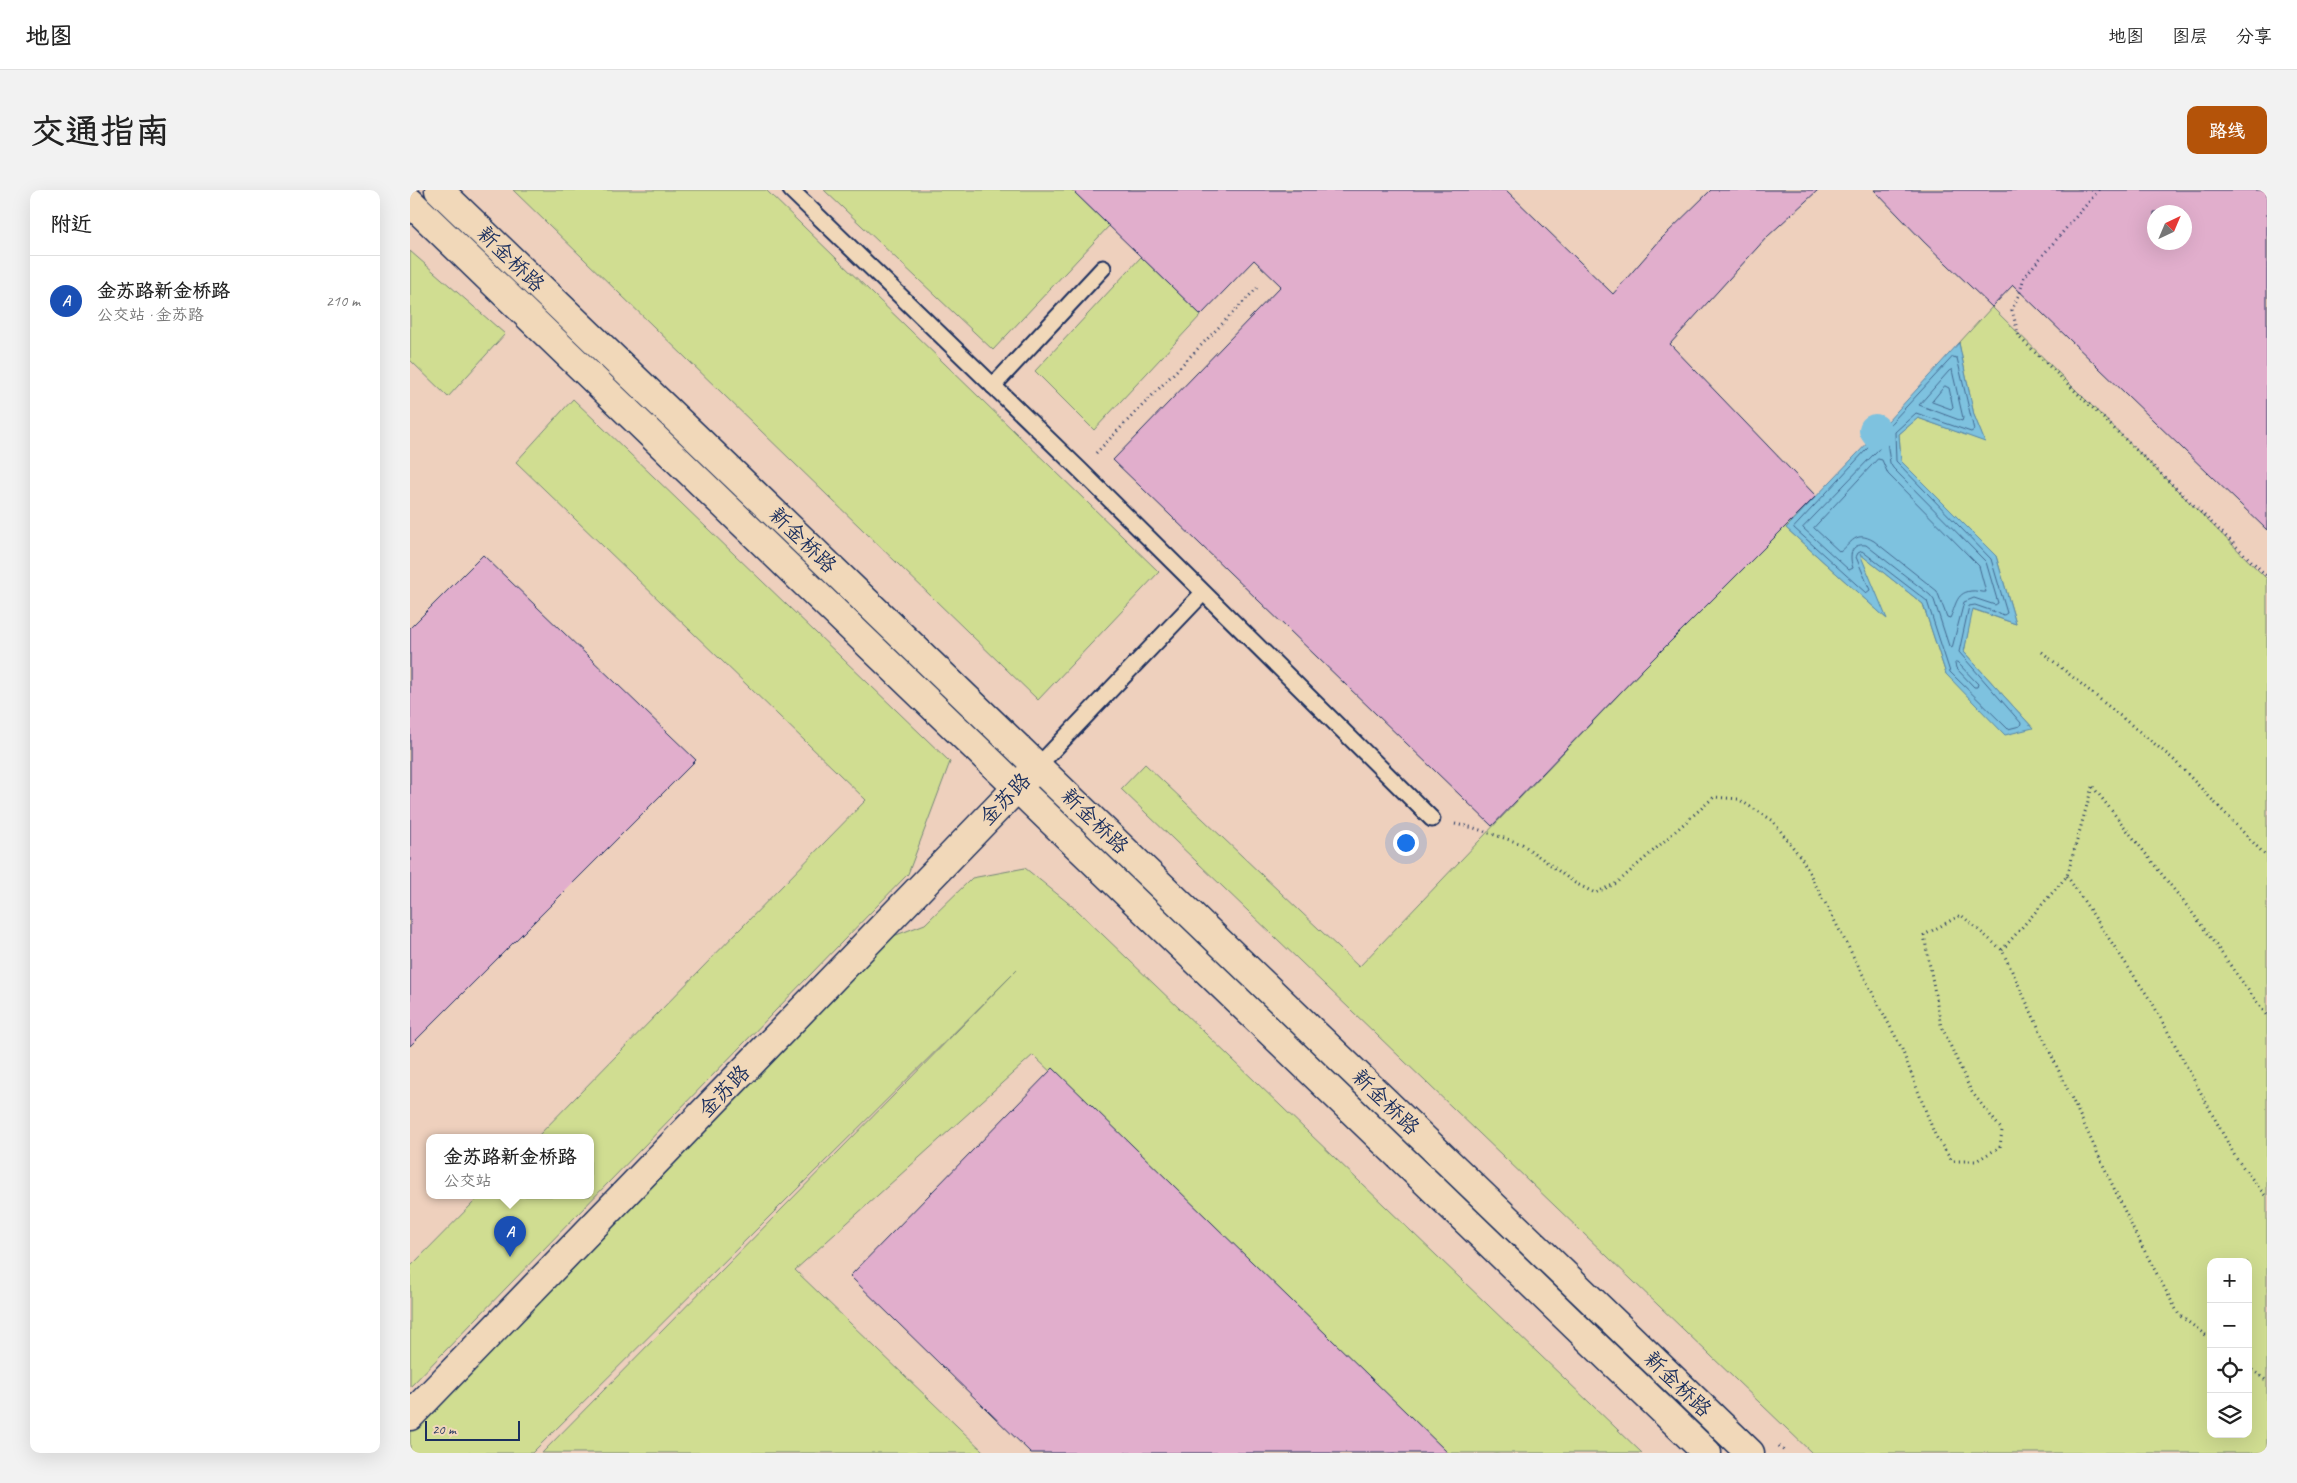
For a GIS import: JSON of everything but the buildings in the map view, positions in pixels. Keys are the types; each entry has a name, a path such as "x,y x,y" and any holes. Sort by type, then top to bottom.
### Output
{"street":[{"name":"新金桥路","path":"440,190 1750,1453"},
{"name":"新金桥路","path":"410,202 1707,1453"},
{"name":"金苏路","path":"410,1416 1038,766"}],"lane":[{"path":"791,190 1080,470 1432,819"},
{"path":"993,386 1103,268"},
{"path":"1038,766 1203,593"}],"path":[{"path":"2099,190 2024,277 2012,310 2019,337 2267,576"},
{"path":"1080,470 1257,288"},
{"path":"2042,652 2173,759 2267,857"},
{"path":"2002,950 2067,876 2092,787 2194,915 2267,1016"},
{"path":"1432,819 1474,828 1522,844 1575,883 1595,893 1617,883 1714,797 1738,799 1772,820 1802,860 1901,1047 1935,1135 1952,1161 1976,1161 2000,1146 2002,1130 1971,1091 1941,1025 1924,935 1961,915 2002,950 2136,1235 2179,1315 2207,1336"},
{"path":"2067,876 2153,1004 2236,1158 2267,1198"},
{"path":"2252,1370 2267,1381"}],"green space":[{"path":"513,190 766,190 1159,572 1038,700"},
{"path":"824,190 1072,190 1109,226 993,350"},
{"path":"410,251 505,334 448,397 410,360"},
{"path":"1141,257 1201,315 1094,430 1035,371"},
{"path":"1992,307 2267,579 2267,1453 1812,1453 1121,789 1145,764 1359,967 1643,669 1816,496 1786,528 1886,618 1859,553 1923,604 1946,674 2032,727 1964,652 1972,609 2016,624 1996,556 1901,461 1899,434 1918,418 1984,441 1974,415 1959,343"},
{"path":"573,399 950,762 908,874 594,1197 594,1134 540,1134 866,800 516,462"},
{"path":"1025,868 1077,910 1642,1453 1446,1453 1033,1055 795,1270 985,1453 542,1453 1017,970 532,1453 410,1453 410,1416 862,948 925,924 972,878"},
{"path":"477,1199 593,1199 410,1387 410,1267"}],"water":[{"path":"1959,343 1974,415 1985,442 1918,418 1899,434 1901,461 1996,556 2016,624 1973,609 1964,652 2033,728 2005,735 1946,674 1923,604 1860,554 1887,619 1786,528 1877,433"}],"place":[{"name":"金苏路新金桥路","path":"510,1257"}]}
